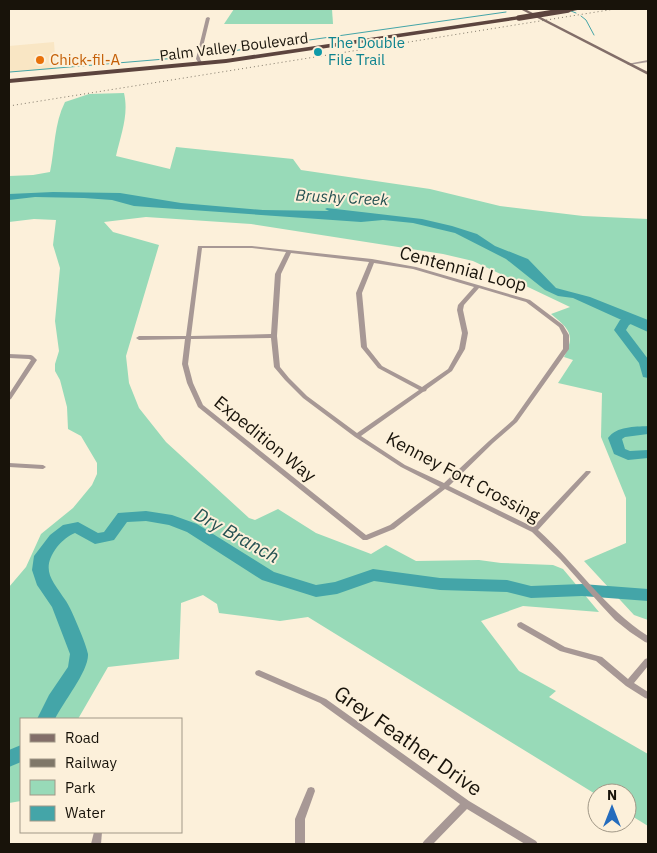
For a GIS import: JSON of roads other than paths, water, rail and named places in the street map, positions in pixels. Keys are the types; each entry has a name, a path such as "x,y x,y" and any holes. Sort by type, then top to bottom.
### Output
{"highway":[{"name":"Palm Valley Boulevard","path":"9,75 199,62 544,9"},
{"name":"Palm Valley Boulevard","path":"9,81 302,52 579,9"}],"main road":[{"path":"522,9 641,64"},
{"path":"533,9 641,64 648,74"}],"street":[{"path":"199,62 208,18"},
{"name":"Centennial Loop","path":"200,247 252,247 372,261 414,268 515,297 538,308 561,326 566,335 566,348 515,421 444,486"},
{"name":"Expedition Way","path":"200,247 185,364 190,383 200,406 365,538 392,527 444,486"},
{"name":"Kenney Fort Crossing","path":"289,252 278,274 274,336 277,367 287,379 305,397 357,436 403,466 534,530 571,565 611,611 648,640"},
{"path":"372,261 359,293 364,347 380,367 424,390"},
{"path":"357,436 450,370 462,349 465,333 460,310 465,300 478,286"},
{"path":"139,338 274,336"},
{"path":"9,356 31,357 34,360 9,398"},
{"path":"9,465 43,467"},
{"path":"534,530 588,472"},
{"path":"521,625 563,649 599,659 629,684 648,696"},
{"path":"629,684 648,661"},
{"name":"Grey Feather Drive","path":"259,673 323,701 466,804 533,844"},
{"path":"300,844 300,819 310,791"},
{"path":"427,844 466,804"}],"water":[{"path":"53,192 120,193 181,203 263,210 329,211 325,209 327,208 422,219 452,226 477,234 495,246 528,259 556,288 590,297 648,320 648,332 573,298 558,296 545,290 506,259 455,233 413,223 383,220 361,222 134,206 112,200 84,198 35,197 9,200 9,194"}],"waterway":[{"path":"571,11 576,13"},
{"path":"211,54 506,12"},
{"path":"581,16 586,20 594,35"},
{"path":"10,72 189,57"},
{"name":"Dry Branch","path":"634,319 624,323 620,330 645,363 648,374"},
{"name":"Dry Branch","path":"648,430 621,433 615,438 619,451 628,456 648,454"},
{"name":"Dry Branch","path":"46,718 55,700 77,668 79,654 60,605 45,585 40,570 42,556 55,539 68,529 78,527 95,539 109,536 123,517 146,516 172,520 192,528 268,576 316,591 337,588 373,575 440,584 507,586 531,592 582,590 648,595"},
{"name":"Dry Branch","path":"9,759 20,754"}],"railway":[{"path":"9,106 615,9"}],"place":[{"name":"The Double File Trail","path":"318,52"},
{"name":"Chick-fil-A","path":"40,60"}],"water label":[{"name":"Brushy Creek","path":"342,197"}]}
